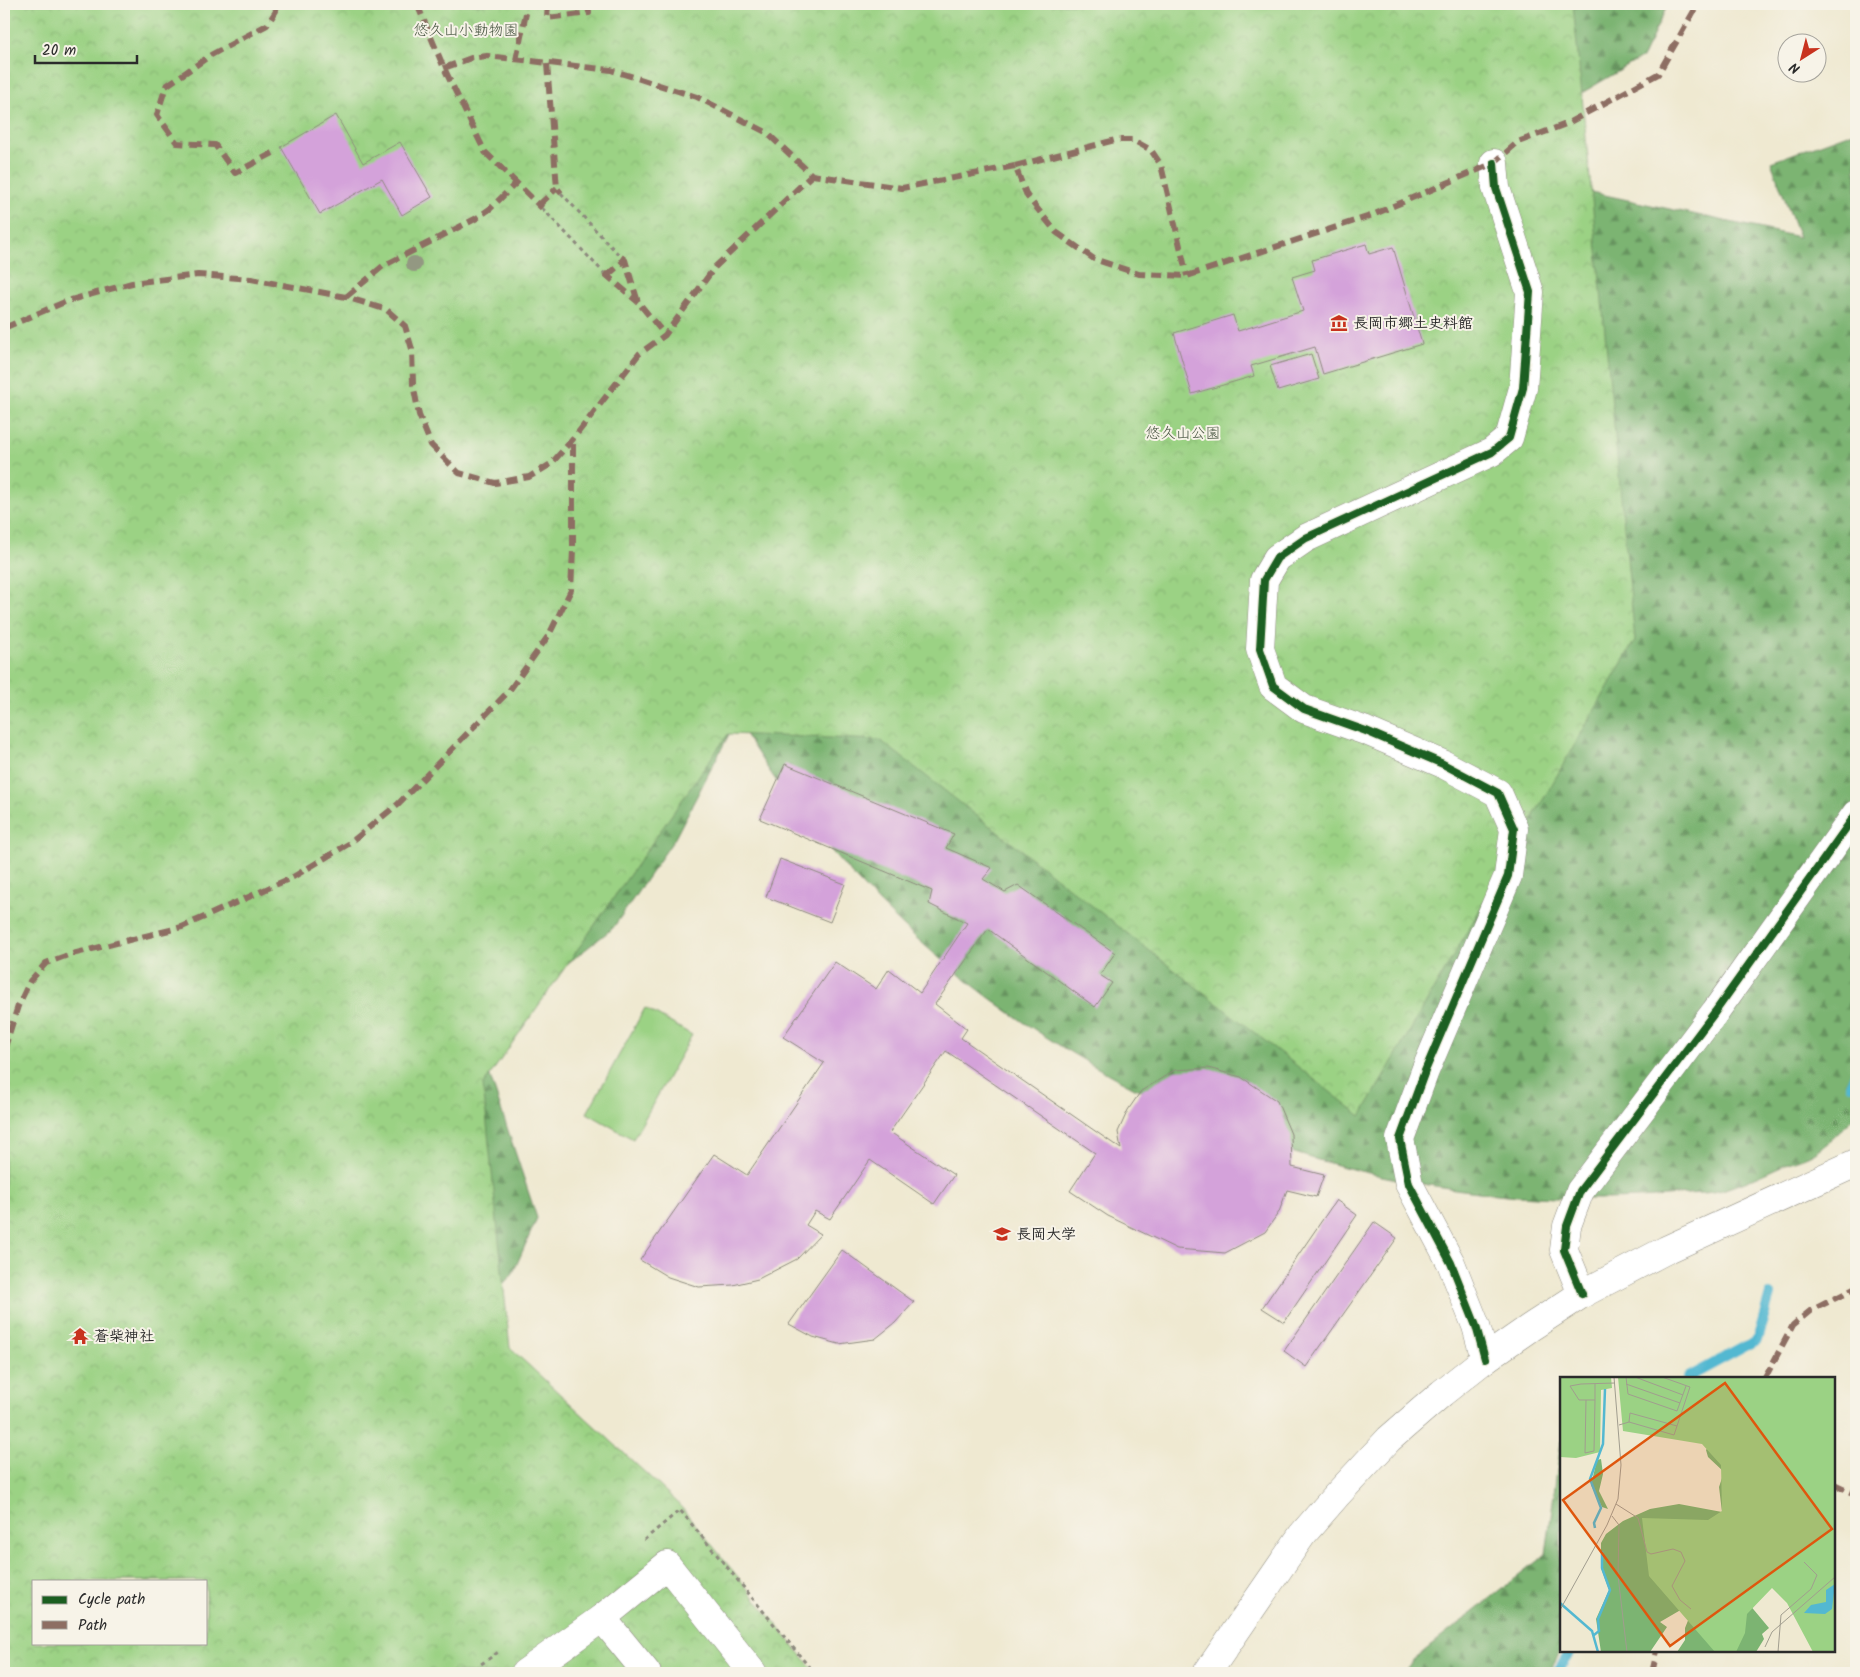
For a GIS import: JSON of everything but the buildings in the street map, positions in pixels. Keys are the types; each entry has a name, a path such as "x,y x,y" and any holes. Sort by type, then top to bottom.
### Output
{"street":[{"path":"1486,1358 1452,1263 1409,1184 1400,1139 1426,1071 1508,876 1514,829 1498,793 1443,764 1366,731 1304,709 1273,686 1260,649 1264,580 1277,558 1306,538 1492,452 1509,438 1523,388 1530,292 1496,188 1494,163"},
{"path":"1582,1294 1564,1250 1567,1226 1580,1191 1715,1012 1856,814"},
{"path":"1207,1673 1302,1535 1336,1496 1389,1439 1486,1358 1531,1326 1582,1294 1666,1250 1856,1163"},
{"path":"526,1673 602,1618 667,1565 753,1673"},
{"path":"602,1618 647,1673"}],"path":[{"path":"561,193 621,256"},
{"path":"542,208 604,273"}],"green space":[{"name":"悠久山公園","path":"4,4 1573,4 1635,640 1361,1116 880,740 728,734 483,1085 510,1348 677,1502 816,1673 4,1673"},
{"name":"悠久山公園","path":"622,4 1668,4 1643,57 1515,132 1548,209 1591,192 1799,237 1771,162 1856,131 1856,1115 1832,1139 1813,1153 1740,1184 1712,1192 1638,1198 1556,1198 1458,1189 1362,1171 1268,1144 1177,1108 1090,1064 1008,1011 931,951 860,883 826,844 783,790 736,721 675,838 613,928 499,1017 487,1067 537,1218 513,1273 497,1291 4,670 4,413"},
{"path":"645,1008 692,1035 633,1139 587,1113"},
{"path":"1560,1449 1560,1652 1548,1673 1403,1673 1413,1660 1546,1554"}],"waterway":[{"path":"1850,1085 1856,1073"},
{"path":"1689,1377 1757,1340 1770,1295"},
{"path":"1556,1673 1570,1652"}],"marked path":[{"path":"273,153 235,173 215,145 177,143 157,115 166,86 211,55 267,25 276,11 275,4"},
{"path":"417,4 444,68 485,152 542,208"},
{"path":"516,60 528,4"},
{"path":"548,4 547,18 589,13 588,4"},
{"path":"444,68 471,58 487,56 611,70 697,97 766,132 812,175 902,188 1015,166 1027,196 1056,232 1094,259 1139,274 1187,276 1370,216 1494,163 1518,142 1566,124 1658,74 1698,4"},
{"path":"547,64 557,188 561,193"},
{"path":"1015,166 1115,140 1133,140 1151,150 1161,165 1187,276"},
{"path":"4,328 67,301 132,283 198,275 251,279 346,297 387,310 405,326 412,349 413,384 419,415 431,445 459,473 495,483 529,477 551,464 573,439 639,354 665,335 715,267 812,175"},
{"path":"346,297 383,266 477,218 491,208 516,183"},
{"path":"539,205 557,188"},
{"path":"621,257 625,260 638,302 665,335"},
{"path":"607,276 625,260"},
{"path":"604,273 638,302"},
{"path":"4,1050 18,1006 30,981 46,963 68,955 182,927 293,877 350,843 398,804 509,691 549,635 571,590 573,439"},
{"path":"1766,1377 1793,1325 1810,1311 1856,1288"},
{"path":"1835,1484 1856,1494"},
{"path":"1652,1673 1657,1652"}],"cycle path":[{"path":"1485,1359 1476,1326 1451,1263 1409,1184 1400,1139 1425,1071 1508,876 1514,829 1498,793 1443,764 1366,731 1304,709 1273,686 1260,649 1264,580 1277,558 1306,538 1492,452 1509,438 1523,388 1530,292 1496,188 1494,163"},
{"path":"1582,1294 1564,1250 1567,1226 1580,1191 1715,1012 1856,814"}],"place":[{"name":"長岡市郷土史料館","path":"1339,323"},
{"name":"長岡大学","path":"1002,1234"},
{"name":"蒼柴神社","path":"80,1336"}],"park label":[{"name":"悠久山小動物園","path":"466,30"}]}
